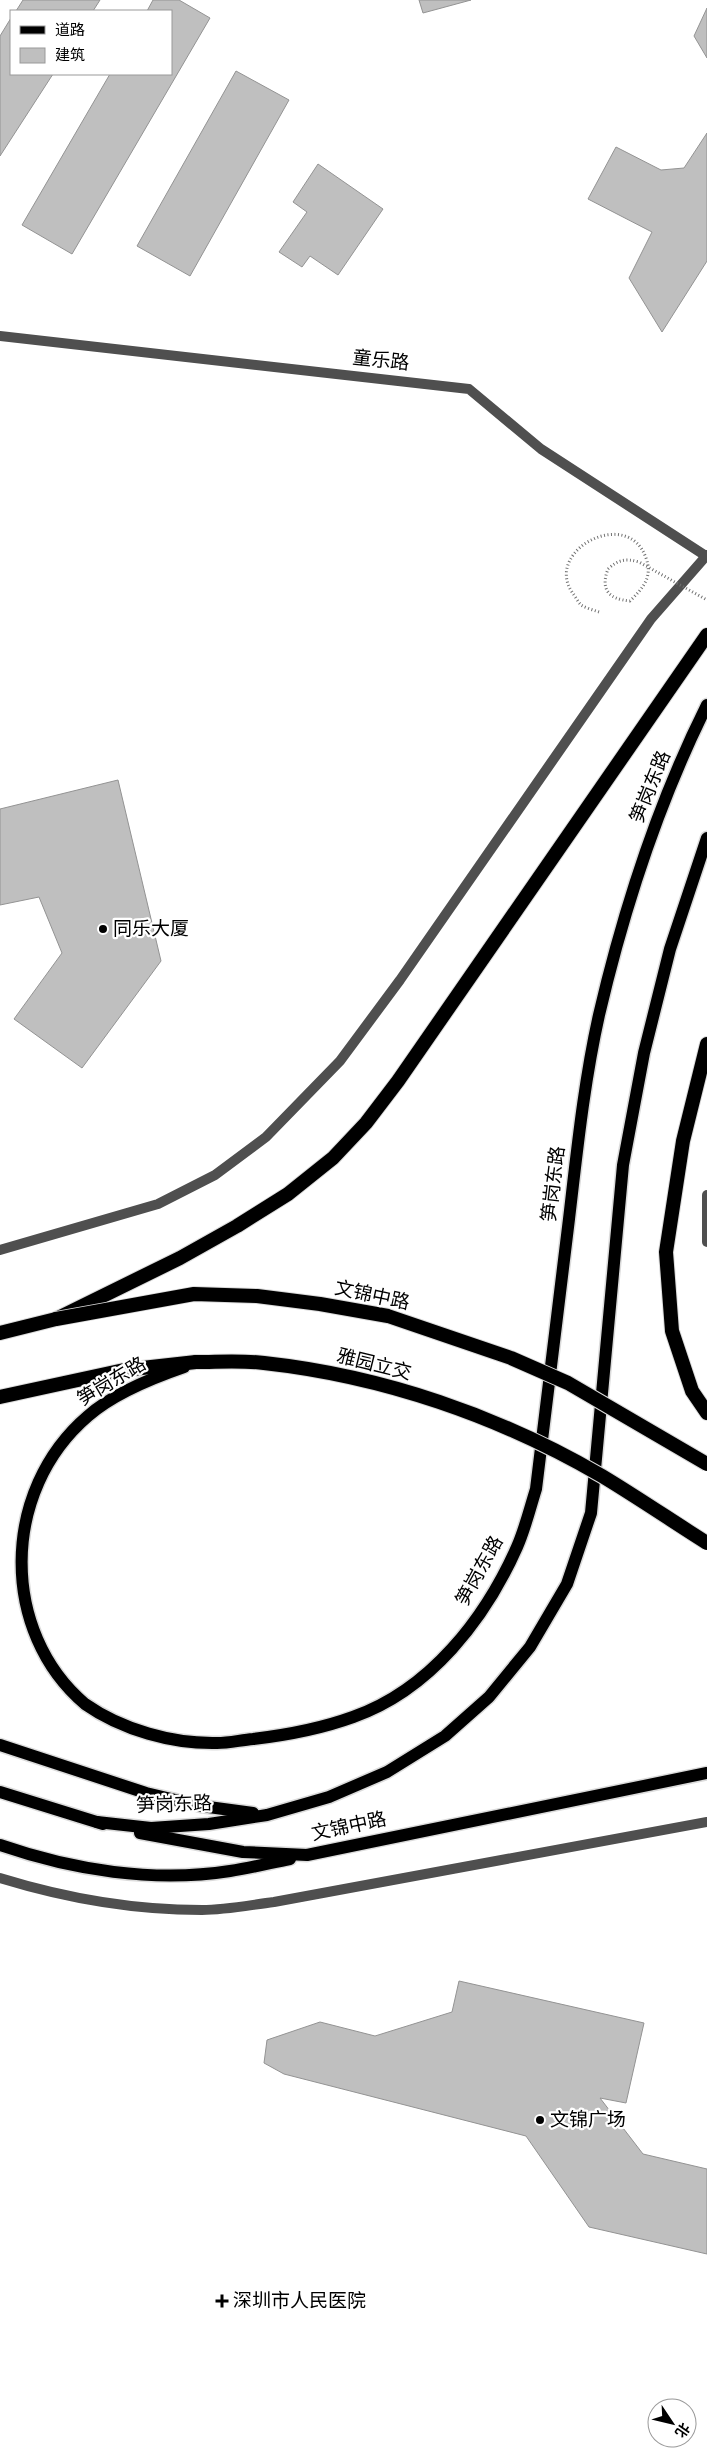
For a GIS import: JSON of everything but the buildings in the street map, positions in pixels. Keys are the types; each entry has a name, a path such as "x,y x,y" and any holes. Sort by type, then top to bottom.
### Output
{"highway":[{"path":"56,1319 180,1258 288,1194 333,1158 366,1123 398,1081 707,635"},
{"path":"707,1044 683,1140 666,1252 672,1331 692,1390 707,1413"},
{"name":"文锦中路","path":"0,1333 56,1319 194,1294 257,1296 388,1316 511,1358 568,1383 707,1464"},
{"name":"雅园立交","path":"0,1397 124,1370 196,1362 262,1362 369,1380 482,1417 537,1442 601,1476 707,1543"}],"main road":[{"name":"笋岗东路","path":"196,1362 149,1378 90,1414 65,1438 40,1472 22,1512 14,1561 17,1604 31,1642 57,1679 86,1704 123,1725 166,1739 216,1743 297,1734 355,1717 403,1692 451,1651 488,1604 518,1545 536,1488 583,1099 599,1016 624,919 655,827 690,738 707,705"},
{"name":"笋岗东路","path":"97,1822 151,1828 209,1824 267,1815 329,1797 387,1772 445,1736 489,1697 530,1646 567,1584 591,1513 623,1166 644,1053 670,949 707,838"},
{"path":"0,1745 146,1793 201,1806 267,1815"},
{"name":"文锦中路","path":"0,1792 97,1822 208,1846 243,1852 307,1855 707,1773"},
{"path":"0,1845 69,1865 118,1872 178,1875 229,1871 307,1855"}],"street":[{"name":"童乐路","path":"0,336 469,389 542,449 706,556"},
{"path":"0,1250 158,1204 215,1175 266,1137 340,1061 400,980 652,619 706,556"},
{"path":"707,1195 707,1242"},
{"path":"0,1878 84,1898 144,1906 203,1910 274,1902 707,1822"}],"path":[{"path":"599,612 581,605 570,588 566,571 574,556 585,542 598,535 616,535 629,538 639,545 646,556 648,562 650,569 647,581 630,601 616,600 608,592 604,580 608,569 617,562 629,560 639,562 647,567 656,572 707,600"}],"place":[{"name":"同乐大厦","path":"103,929"},
{"name":"文锦广场","path":"540,2120"},
{"name":"深圳市人民医院","path":"222,2301"}]}
